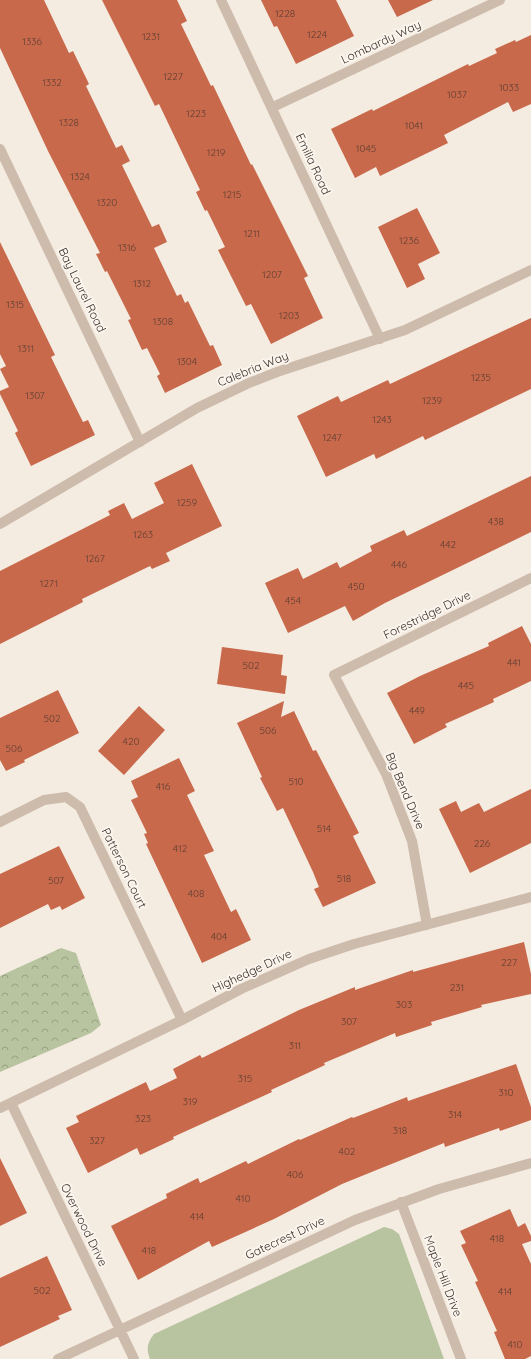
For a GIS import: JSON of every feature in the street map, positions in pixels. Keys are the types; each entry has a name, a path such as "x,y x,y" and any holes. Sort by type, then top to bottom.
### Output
{"street":[{"name":"Emilia Road","path":"221,0 380,339"},
{"name":"Lombardy Way","path":"272,107 500,0"},
{"name":"Bay Laurel Road","path":"0,150 140,442"},
{"name":"Calebria Way","path":"0,524 197,408 249,383 277,372 406,330 531,270"},
{"name":"Forestridge Drive","path":"334,675 531,578"},
{"name":"Big Bend Drive","path":"334,675 386,774 412,841 427,925"},
{"name":"Patterson Court","path":"0,822 44,800 66,797 80,807 182,1020"},
{"name":"Highedge Drive","path":"0,1108 182,1020 241,989 309,959 354,944 531,897"},
{"name":"Overwood Drive","path":"11,1103 134,1359"},
{"name":"Gatecrest Drive","path":"58,1359 356,1220 439,1189 531,1163"},
{"name":"Maple Hill Drive","path":"402,1202 461,1359"}],"green space":[{"path":"61,948 76,953 101,1025 91,1033 0,1072 0,976"},
{"path":"384,1227 392,1229 399,1234 444,1359 150,1359 148,1346 154,1334"}],"building":[{"path":"0,0 44,0 69,53 73,51 89,84 86,86 116,148 122,145 130,161 122,165 152,227 159,224 167,242 154,248 177,296 181,294 185,303 188,301 210,346 213,345 222,365 165,393 157,376 160,374 147,348 142,350 128,320 131,319 107,271 105,272 96,254 100,253 48,151 0,48"},
{"path":"102,0 177,0 187,21 181,24 308,276 304,278 323,318 271,344 251,304 246,306 218,250 225,247 207,210 205,211 196,192 200,190 159,104 155,106"},
{"path":"261,0 336,0 354,36 296,64 277,26 274,27"},
{"path":"388,0 433,0 397,17"},
{"path":"531,35 531,104 513,112 508,102 444,135 448,143 380,176 376,167 355,178 331,129 372,109 373,111 468,64 469,66 497,53 495,49"},
{"path":"417,208 440,253 418,264 425,279 407,288 378,227"},
{"path":"0,242 55,355 51,357 74,404 83,422 88,420 95,435 31,466 15,433 18,431 0,394 0,391 9,387 0,369 6,366 0,354"},
{"path":"531,318 531,389 425,440 423,436 376,459 374,454 326,477 297,416 338,396 341,402 388,380 390,384"},
{"path":"192,464 222,526 166,553 170,561 152,569 150,566 82,599 83,602 0,644 0,571 110,515 108,511 124,503 132,519 164,503 154,483"},
{"path":"531,476 531,532 385,603 353,621 345,606 288,633 265,583 298,568 303,579 337,562 340,568 372,551 370,546 404,530 407,536"},
{"path":"522,626 531,644 531,681 493,699 494,702 445,724 447,727 414,744 387,693 420,676 489,646 488,643"},
{"path":"222,647 283,655 281,675 287,676 285,694 217,684"},
{"path":"58,690 79,733 24,760 25,762 6,771 0,760 0,718"},
{"path":"284,701 281,717 294,711 313,751 316,750 359,833 353,836 376,883 323,907 314,889 319,887 313,872 283,808 277,811 260,778 262,777 237,723"},
{"path":"139,706 165,730 124,775 98,751"},
{"path":"179,758 195,791 187,795 214,851 204,855 231,912 236,909 251,940 202,963 146,844 148,843 144,834 147,833 131,800 138,797 131,781"},
{"path":"531,789 531,843 470,873 439,809 456,801 461,812 479,803 484,812"},
{"path":"59,846 85,898 62,910 60,906 51,910 48,904 0,928 0,874"},
{"path":"524,942 531,974 531,994 481,1005 482,1007 431,1022 432,1025 396,1037 395,1033 324,1063 325,1065 271,1090 272,1092 173,1137 174,1139 140,1155 137,1148 88,1173 66,1128 79,1122 76,1116 146,1082 150,1091 177,1078 173,1069 200,1055 202,1058 299,1010 355,987 355,990 413,970 413,972"},
{"path":"516,1064 531,1107 531,1120 500,1131 499,1128 445,1147 444,1143 342,1184 274,1219 212,1247 209,1241 138,1280 111,1226 167,1198 166,1194 198,1178 200,1183 246,1161 248,1164 299,1139 300,1140 352,1117 353,1118 407,1097 408,1101"},
{"path":"0,1158 27,1213 0,1226"},
{"path":"510,1209 518,1227 525,1223 531,1236 531,1241 522,1244 531,1264 531,1356 525,1359 505,1359 494,1332 497,1331 475,1282 478,1281 461,1245 466,1243 460,1231"},
{"path":"47,1256 72,1310 58,1316 60,1319 0,1347 0,1278"}]}
